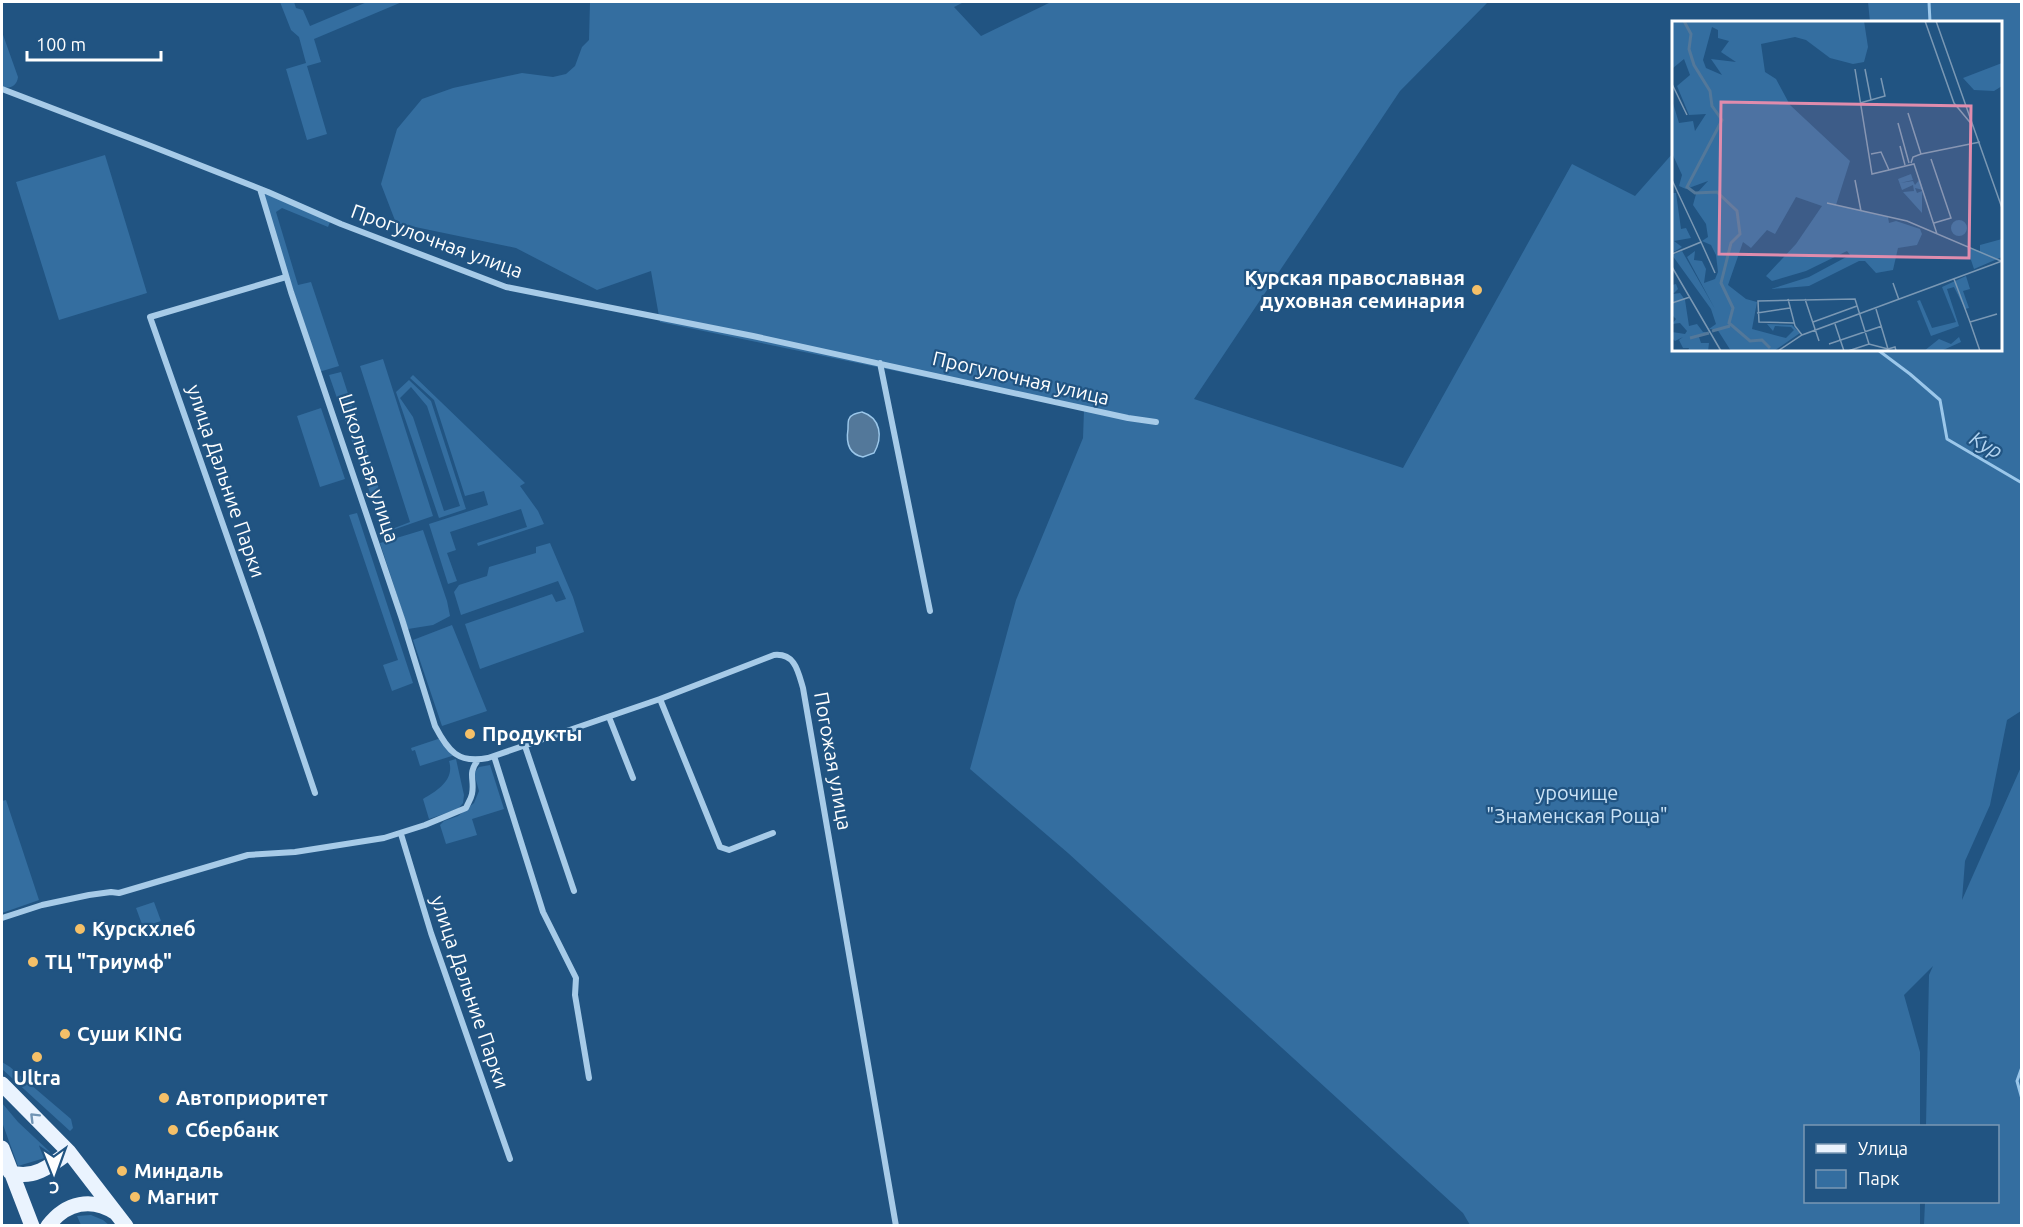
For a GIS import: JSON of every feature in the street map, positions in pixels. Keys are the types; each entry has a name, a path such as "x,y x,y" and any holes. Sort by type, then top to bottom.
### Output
{"main road":[{"path":"2,1084 69,1152 125,1224"},
{"path":"2,1148 32,1226"},
{"path":"10,1172 23,1176 31,1174 54,1163 69,1152"},
{"path":"48,1226 65,1208 91,1203 110,1209 125,1224"}],"street":[{"name":"Прогулочная улица","path":"2,90 506,287 1156,422"},
{"name":"Школьная улица","path":"260,189 286,277 402,619 435,726 443,742 453,753"},
{"name":"улица Дальние Парки","path":"286,277 150,317 315,792"},
{"path":"880,363 930,611"},
{"name":"Погожая улица","path":"453,753 478,760 494,756 660,699 774,655 782,654 795,663 803,688 896,1226"},
{"path":"660,699 720,847 729,850 773,833"},
{"path":"609,717 633,778"},
{"path":"525,746 574,891"},
{"path":"494,756 543,912 576,978 575,995 590,1078"},
{"path":"2,918 42,905 89,895 119,893 248,855 295,852 401,834 466,808 472,795 473,766 478,760"},
{"name":"улица Дальние Парки","path":"401,834 431,933 510,1159"}],"green space":[{"path":"280,2 294,2 296,8 303,10 310,26 367,2 402,2 314,39 321,62 307,66 327,134 307,140 286,69 306,63 299,37 291,30"},
{"name":"урочище \"Знаменская Роща\"","path":"590,2 964,2 954,7 981,36 1051,2 1488,2 1400,91 1194,399 1403,468 1572,164 1635,196 1672,154 1672,351 2002,351 2002,21 1870,21 1868,2 2021,2 2021,711 2007,720 1990,805 1965,861 1962,900 2021,767 2021,1225 1924,1225 1925,1203 1999,1203 1999,1125 1926,1125 1929,975 1933,966 1904,995 1920,1052 1920,1125 1804,1125 1804,1203 1920,1203 1920,1225 1470,1225 1463,1213 1068,853 970,769 1016,600 1083,438 1084,410 660,322 651,271 597,290 516,248 396,223 381,184 397,129 422,99 453,88 522,73 553,77 566,74 575,66 582,47 589,40"},
{"path":"2,32 18,77 15,85 8,88 2,87"},
{"path":"105,155 147,293 59,320 16,182"},
{"path":"267,189 332,217 328,227 282,208 276,212 298,285 311,282 339,366 319,372 263,195"},
{"path":"383,359 433,516 384,533 329,375 341,372 392,529 410,522 360,366"},
{"path":"413,375 525,483 520,486 538,511 544,524 478,546 477,543 527,527 521,509 450,532 456,550 447,553 457,581 448,584 429,524 488,505 484,491 465,496 434,400 410,378"},
{"path":"409,380 431,401 466,509 439,518 396,392","holes":["411,387 427,406 460,506 444,511 413,417 400,398"]},
{"path":"321,408 345,479 320,487 297,416"},
{"path":"357,513 413,683 392,691 383,665 398,660 349,515"},
{"path":"423,530 450,616 433,625 408,629 380,543"},
{"path":"550,543 573,597 584,632 480,669 465,624 552,594 556,602 566,599 558,581 461,615 454,592 459,585 487,576 489,567 536,553 536,547"},
{"path":"452,625 487,711 442,726 413,640"},
{"path":"441,738 455,755 420,766 415,750 412,751 411,748"},
{"path":"456,759 464,795 463,803 458,809 429,819 423,799 444,784 449,774 449,761"},
{"path":"490,765 504,809 472,819 477,835 446,844 440,825 458,816 474,803 479,791 474,773 479,767"},
{"path":"6,800 39,900 2,913 2,801"},
{"path":"154,902 161,921 143,927 136,908"},
{"path":"2,1062 71,1119 73,1128 70,1131 2,1069"},
{"path":"2,1103 18,1122 50,1152 48,1157 18,1166 2,1122"},
{"path":"91,1215 109,1225 81,1225 77,1216"}],"shaded area":[{"path":"862,412 877,423 879,435 874,453 863,457 851,450 847,438 850,417"}],"waterway":[{"name":"Кур","path":"1929,2 1930,21"},
{"name":"Кур","path":"1879,351 1940,400 1947,439 2022,483"},
{"name":"Кур","path":"2022,1067 2017,1081 2022,1099"}],"place":[{"name":"Курская православная духовная семинария","path":"1477,290"},
{"name":"Продукты","path":"470,734"},
{"name":"Курскхлеб","path":"80,929"},
{"name":"ТЦ \"Триумф\"","path":"33,962"},
{"name":"Суши KING","path":"65,1034"},
{"name":"Ultra","path":"37,1057"},
{"name":"Автоприоритет","path":"164,1098"},
{"name":"Сбербанк","path":"173,1130"},
{"name":"Миндаль","path":"122,1171"},
{"name":"Магнит","path":"135,1197"}]}
